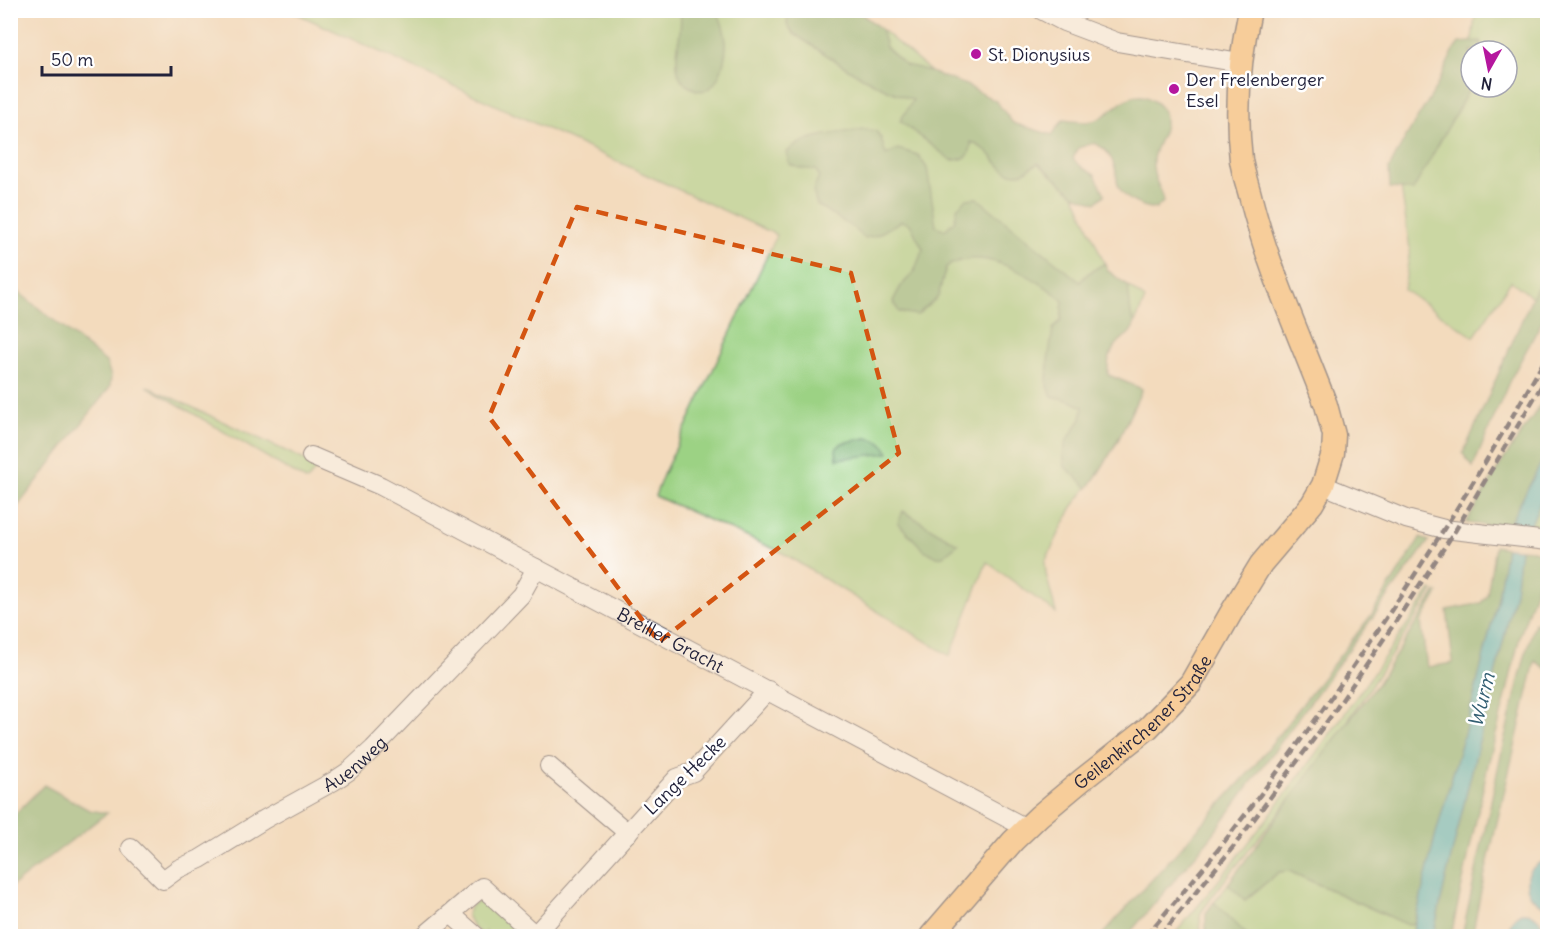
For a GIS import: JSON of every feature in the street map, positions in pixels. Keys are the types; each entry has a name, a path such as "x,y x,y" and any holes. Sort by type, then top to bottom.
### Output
{"main road":[{"name":"Geilenkirchener Straße","path":"931,936 1026,828 1148,728 1191,683 1261,564 1312,504 1323,485 1333,453 1334,435 1326,405 1256,220 1241,162 1238,113 1240,63 1250,10"}],"street":[{"path":"1041,10 1064,22 1117,42 1240,63"},
{"name":"Breiller Gracht","path":"311,456 381,486 1026,828"},
{"path":"1323,485 1406,519 1444,529 1548,541"},
{"name":"Auenweg","path":"131,848 163,880 178,869 200,859 349,771 521,595 536,567"},
{"name":"Lange Hecke","path":"424,936 482,888 534,936 677,778 693,772 768,690"},
{"path":"549,766 628,832"},
{"path":"451,914 476,936"}],"highlighted area":[{"path":"577,207 851,273 899,453 659,642 489,417"}],"green space":[{"path":"857,10 1075,195 1107,270 1145,299 1135,323 1110,318 1092,368 1142,389 1118,441 1098,474 1072,507 1045,562 1056,613 987,562 950,656 781,552 655,496 777,235 291,11"},
{"path":"680,11 717,11 722,22 726,42 725,58 719,76 708,89 701,91 692,88 684,83 679,75 677,60 681,27"},
{"path":"788,11 857,11 881,29 886,47 905,65 966,85 996,101 1013,123 1052,135 1063,120 1080,122 1096,120 1122,102 1136,96 1144,96 1152,100 1161,107 1165,117 1164,129 1153,161 1155,178 1164,201 1156,209 1140,205 1125,196 1118,185 1110,156 1102,147 1094,143 1078,148 1073,159 1095,175 1105,194 1096,203 1075,195 1038,163 1020,174 1008,172 988,152 971,142 967,157 951,160 900,121 913,100 887,90 853,72 794,34 787,25"},
{"path":"1476,11 1547,11 1547,271 1532,297 1511,281 1474,337 1404,290 1410,249 1400,180 1459,73 1459,99 1519,99 1519,39 1472,39"},
{"path":"1459,43 1459,99 1464,99 1413,190 1390,188 1389,169 1432,95"},
{"path":"864,129 876,131 881,138 886,155 898,149 918,155 927,168 936,226 945,230 955,220 957,208 966,199 977,198 1080,282 1087,274 1105,263 1107,270 1128,286 1131,315 1135,323 1130,333 1111,353 1108,375 1142,389 1111,452 1088,488 1065,467 1063,453 1067,440 1081,419 1083,407 1052,396 1047,384 1053,329 1061,320 1063,301 1043,285 1017,270 976,259 962,260 946,267 938,297 917,315 899,312 893,301 901,286 914,272 923,249 910,224 901,221 875,236 865,238 817,205 813,191 819,177 816,170 789,164 787,152 804,141 824,135"},
{"path":"1547,271 1547,312 1509,382 1473,467 1463,454 1532,297"},
{"path":"11,286 106,362 111,376 110,387 11,515"},
{"path":"147,386 307,461 317,468 307,481"},
{"path":"1547,395 1547,452 1507,528 1466,523 1500,465"},
{"path":"866,438 880,442 889,453 837,459 836,449 842,443"},
{"path":"1547,487 1547,531 1545,533 1528,531"},
{"path":"903,511 958,544 943,556 937,557 924,550 898,523"},
{"path":"1420,538 1429,541 1211,837 1127,936 1101,936 1252,769 1372,614"},
{"path":"1495,546 1506,548 1498,598 1414,923 1408,925 1289,871 1279,872 1245,900 1228,884 1378,683 1436,592 1438,593 1421,622 1427,667 1453,663 1447,610 1481,603 1487,595"},
{"path":"1520,549 1533,550 1545,555 1545,562 1520,636 1488,765 1451,936 1433,936 1515,592"},
{"path":"1431,590 1433,591 1342,730 1202,911 1200,915 1201,936 1173,936 1306,766"},
{"path":"1535,623 1547,632 1547,669 1535,661 1472,936 1462,936 1503,745"},
{"path":"44,785 89,810 107,813 11,887 11,818"},
{"path":"1289,871 1407,925 1414,923 1412,936 1206,936 1206,913 1228,884 1245,900 1279,872"},
{"path":"484,902 517,930 511,936 486,936 488,934 486,931 482,935 473,927 467,915 471,905"},
{"path":"1214,902 1248,936 1206,936 1206,913"}],"water":[{"path":"1547,452 1547,487 1528,531 1507,528"},
{"name":"Wurm","path":"1506,548 1520,549 1515,592 1433,936 1412,936 1434,841 1469,716 1498,598"},
{"path":"1547,860 1547,907 1533,899 1527,884 1529,873"},
{"path":"1521,913 1531,914 1538,918 1542,926 1541,936 1510,936 1511,923"}],"railway":[{"path":"1146,936 1224,842 1354,665 1435,543 1548,354"},
{"path":"1160,936 1234,846 1331,716 1455,531 1548,375"}],"place":[{"name":"St. Dionysius","path":"976,54"},
{"name":"Der Frelenberger Esel","path":"1174,89"}]}
